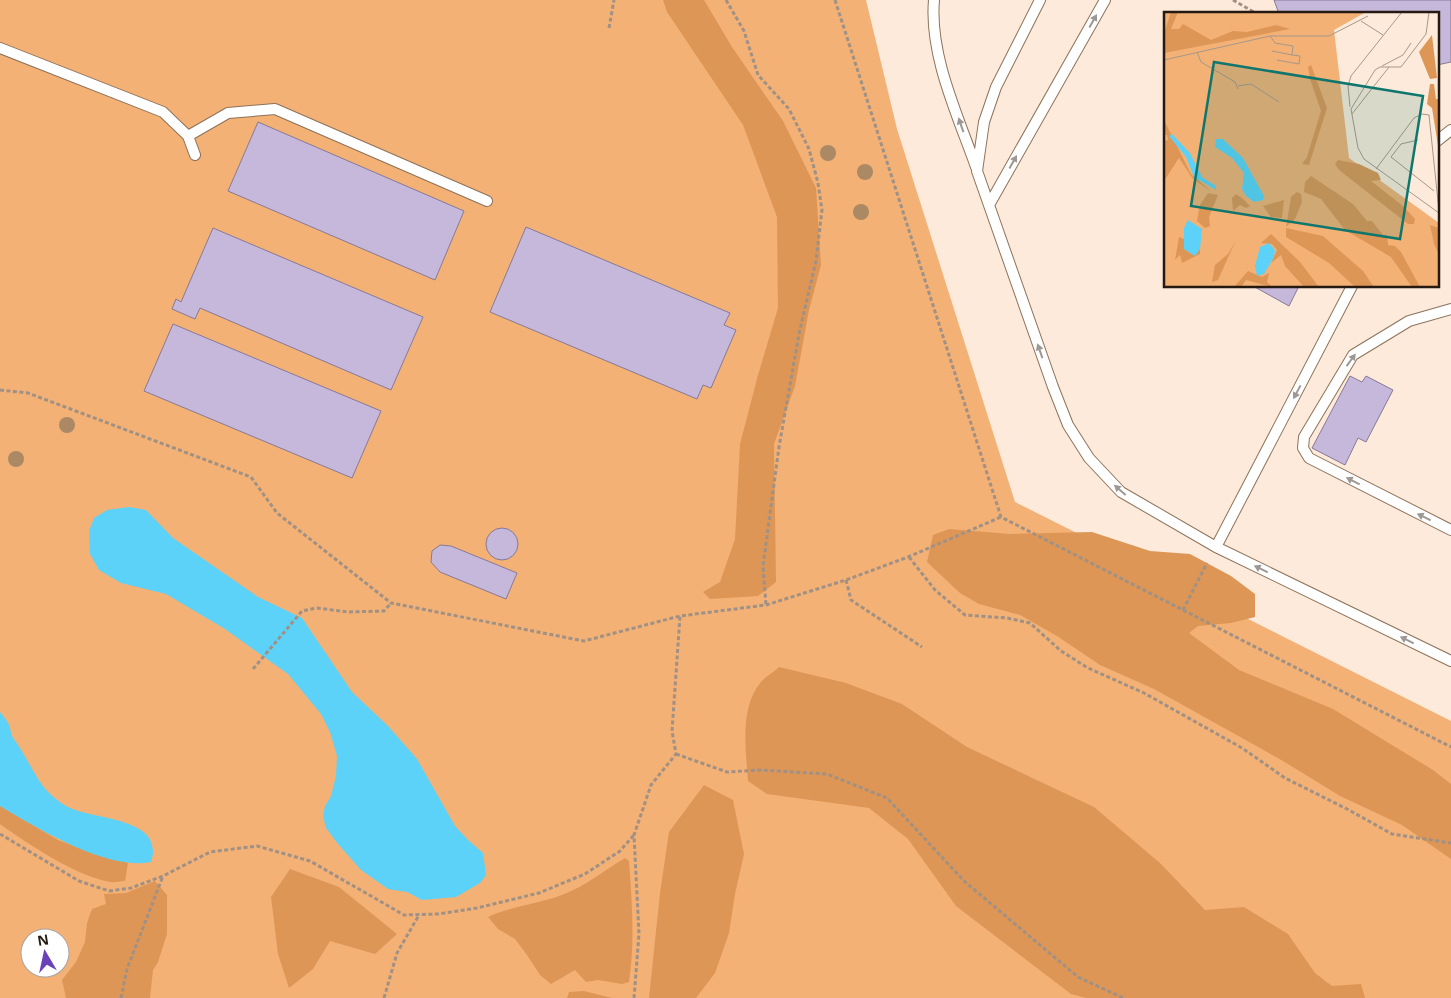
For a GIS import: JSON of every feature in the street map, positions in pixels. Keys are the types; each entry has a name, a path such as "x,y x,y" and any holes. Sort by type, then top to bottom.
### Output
{"lane":[{"path":"934,0 932,14 938,54 989,205 1068,425 1089,458 1121,492 1216,547 1451,661"},
{"path":"978,171 984,122 996,87 1040,0"},
{"path":"989,205 1105,0"},
{"path":"0,48 164,112 188,136 195,155"},
{"path":"188,136 228,113 274,109 487,201"},
{"path":"1438,140 1451,130"},
{"path":"1216,547 1351,288"},
{"path":"1451,309 1408,321 1353,354 1304,437 1304,448 1309,458 1451,530"}],"path":[{"path":"609,28 614,0"},
{"path":"726,0 744,31 758,74 789,109 810,149 822,210 816,261 799,334 779,447 763,566 766,605"},
{"path":"1233,0 1254,12"},
{"path":"0,390 28,393 251,477 277,513 391,604 584,641 680,616 766,605 846,580 908,557 1002,517"},
{"path":"1183,610 1216,547"},
{"path":"908,557 935,590 965,615 1008,618 1030,623 1061,650 1088,668 1144,693 1242,748 1285,778 1347,808 1392,834 1451,843"},
{"path":"846,580 851,600 922,648"},
{"path":"254,669 302,611 317,608 348,612 384,610 391,604"},
{"path":"634,998 639,934 634,835 651,785 676,754 672,731 680,616"},
{"path":"676,754 727,772 761,770 827,774 887,798 964,881 1078,977 1122,998"},
{"path":"0,834 79,881 109,891 131,888 163,876 210,852 257,846 310,860 404,915 438,914 477,908 539,893 585,874 620,850 634,835"},
{"path":"121,998 127,970 163,876"},
{"path":"384,998 397,953 420,915"}],"shaded area":[{"path":"0,0 866,0 897,129 1015,502 1451,721 1451,998 0,998"},
{"path":"663,0 704,0 732,47 783,121 816,188 821,265 809,310 795,386 774,444 776,582 758,596 710,599 703,592 720,582 735,539 740,444 778,308 777,217 743,125 667,12"},
{"path":"949,529 1010,534 1092,532 1150,551 1190,554 1231,576 1255,594 1255,617 1231,623 1198,626 1189,633 1239,670 1333,709 1433,770 1451,784 1451,859 1402,825 1340,796 1283,761 1154,689 1100,665 1057,636 1020,615 979,604 960,593 927,562 933,535"},
{"path":"779,667 846,683 902,704 967,747 1094,807 1160,863 1205,910 1244,907 1288,934 1315,973 1332,986 1361,984 1365,998 1086,998 1071,994 956,906 908,839 869,808 767,794 748,781 745,743 749,704 761,682"},
{"path":"704,785 733,800 744,854 729,933 715,973 696,998 649,998 660,893 669,832"},
{"path":"0,806 58,840 128,863 125,881 112,882 97,879 38,850 0,824"},
{"path":"625,858 629,861 632,907 632,952 629,982 622,984 598,980 586,982 575,970 551,984 540,975 515,939 498,929 488,917 571,891 587,883"},
{"path":"290,869 339,887 397,934 375,954 330,941 313,969 289,988 278,954 271,897"},
{"path":"155,881 167,895 167,934 158,962 153,970 150,998 66,998 62,980 64,978 70,978 70,970 76,962 85,942 87,923 92,909 106,904 104,894 126,893"},
{"path":"584,991 612,998 567,998 569,992"}],"water":[{"path":"129,507 146,510 173,538 258,597 302,618 352,692 388,726 417,759 455,826 483,853 486,875 480,883 456,897 422,900 407,892 388,889 361,870 326,828 323,816 336,776 337,756 330,732 321,714 288,674 225,629 166,594 121,583 99,570 90,554 89,531 94,518 107,510"},
{"path":"0,712 7,721 12,736 37,778 53,796 68,807 124,822 138,828 148,836 153,847 151,862 133,863 94,854 52,836 0,806"}],"building":[{"path":"1274,0 1451,0 1451,62 1438,65 1438,12 1278,12"},
{"path":"258,122 464,211 435,280 228,191"},
{"path":"526,227 730,313 724,325 736,330 711,388 703,385 697,399 490,312"},
{"path":"213,228 423,317 391,390 200,308 195,319 172,309 176,299 181,302"},
{"path":"1257,288 1298,288 1289,306"},
{"path":"173,324 381,411 352,478 144,391"},
{"path":"1350,376 1362,382 1366,376 1393,390 1366,442 1358,438 1345,465 1312,448"},
{"path":"502,528 508,529 513,533 517,538 517,550 513,555 508,559 502,560 496,559 491,555 487,550 486,544 487,538 491,533 496,529"},
{"path":"440,545 451,546 517,573 506,599 440,572 431,562 432,551"}]}
